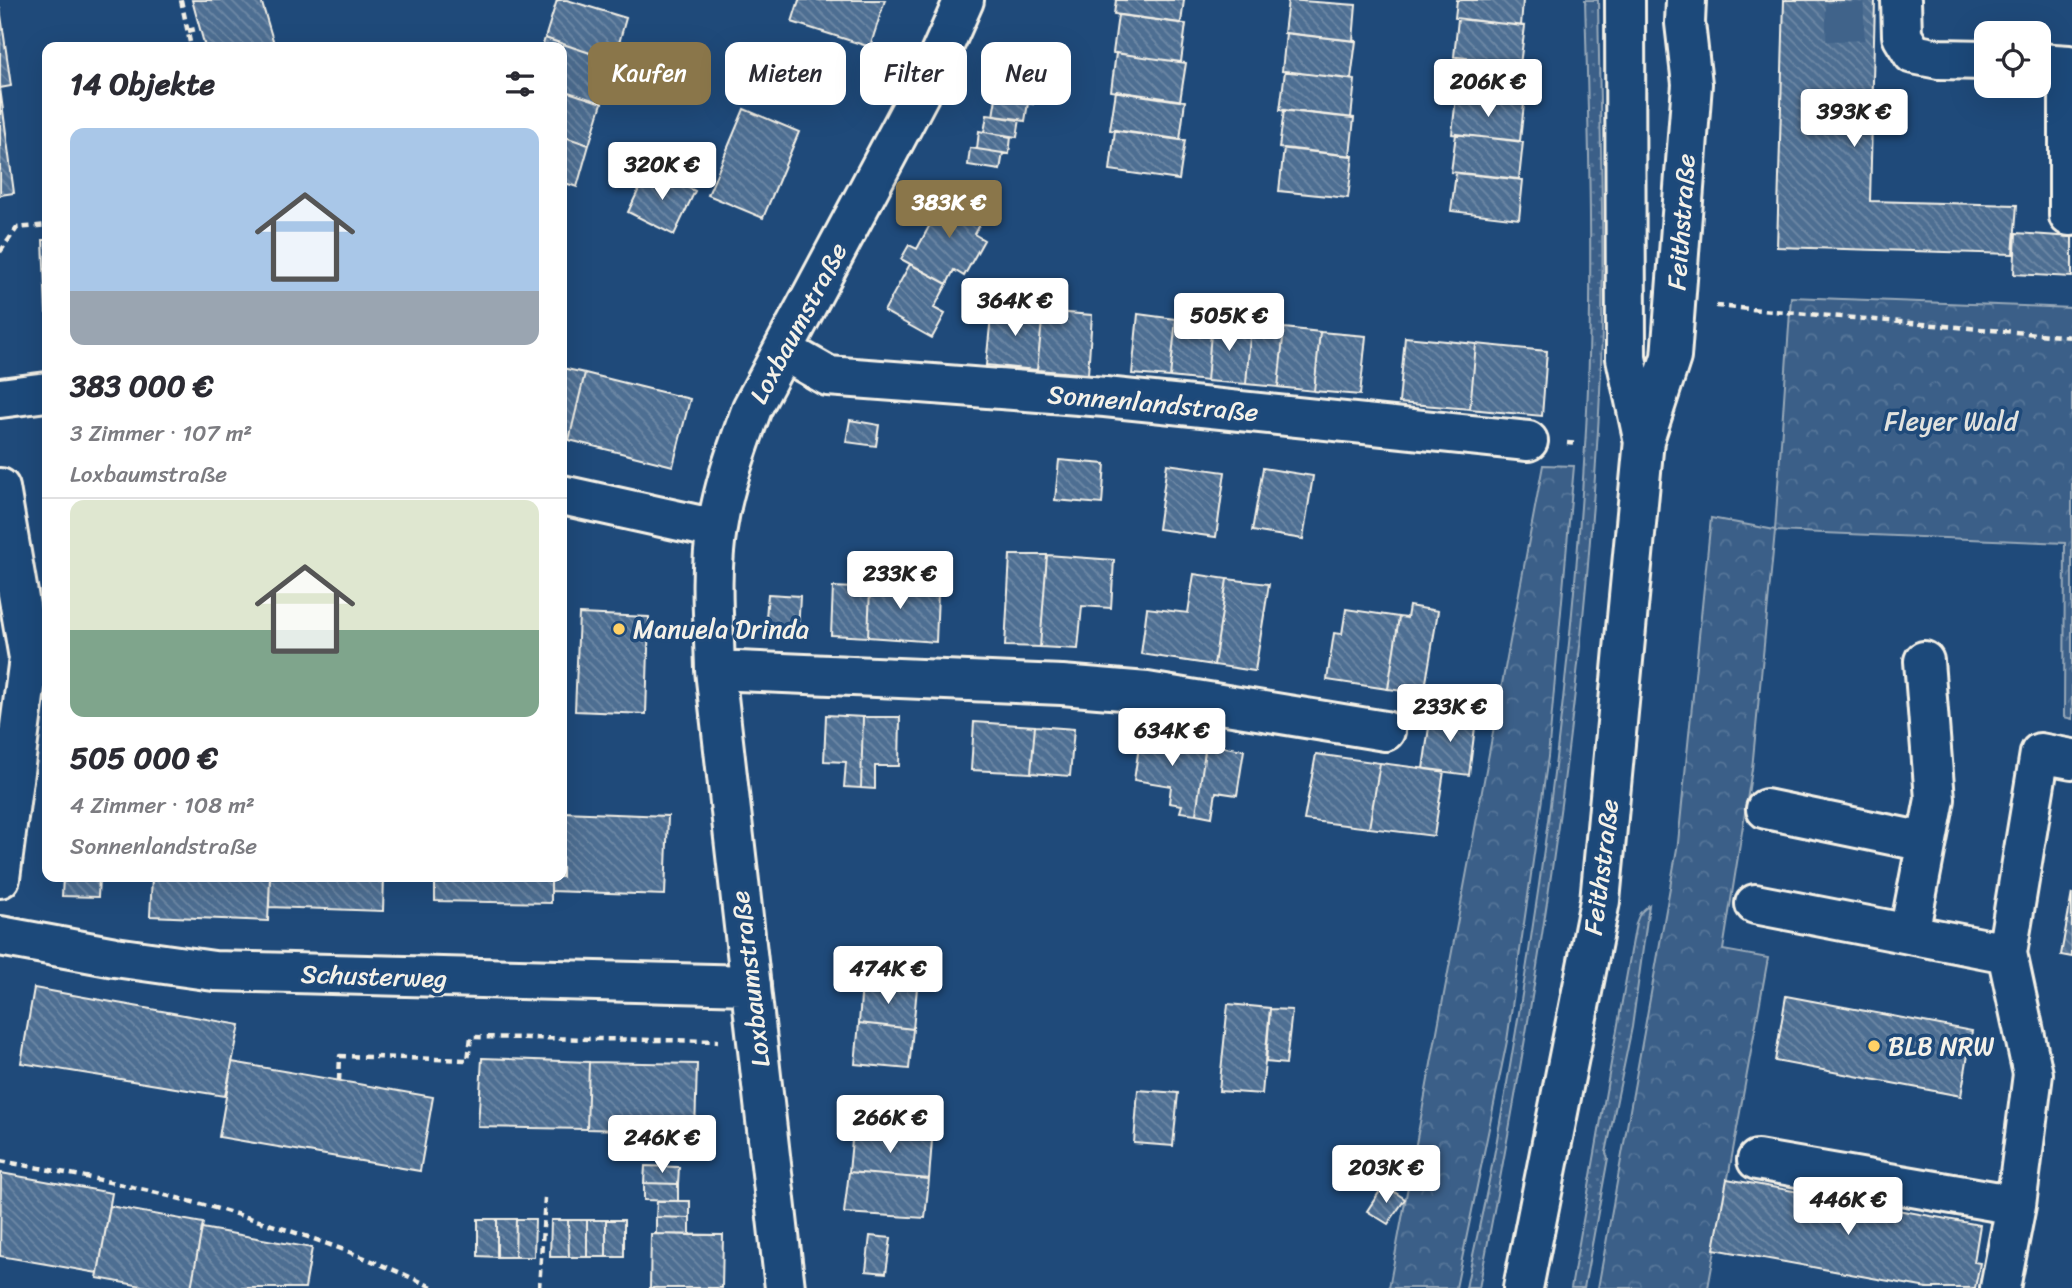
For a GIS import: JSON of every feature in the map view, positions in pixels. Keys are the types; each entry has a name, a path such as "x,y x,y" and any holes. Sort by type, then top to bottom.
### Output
{"street":[{"name":"Loxbaumstraße","path":"785,1288 715,670 713,611 716,529 732,467 752,408 936,61 964,0"},
{"name":"Feithstraße","path":"1625,0 1626,358 1644,440"},
{"name":"Feithstraße","path":"1523,1288 1601,901 1644,440 1671,357 1692,84 1685,23 1686,0"},
{"path":"1891,14 1913,54 1939,59 1974,60"},
{"path":"2060,63 2069,216 2072,216"},
{"name":"Sonnenlandstraße","path":"784,351 828,376 1105,397 1528,441"},
{"path":"0,398 42,393"},
{"path":"0,488 29,658 0,878"},
{"path":"567,496 716,529"},
{"path":"1909,934 1935,799 1924,661"},
{"path":"715,670 1062,685 1147,692 1385,731"},
{"path":"2000,1288 2016,1205 2033,1074 2007,953 2040,753 2072,759"},
{"path":"1766,809 1925,842"},
{"path":"1755,904 2007,953"},
{"name":"Schusterweg","path":"0,936 115,957 214,971 751,985"},
{"path":"1757,1160 2016,1205"}],"path":[{"path":"181,0 190,42"},
{"path":"188,31 200,28"},
{"path":"0,252 18,228 42,226"},
{"path":"1716,306 2072,337"},
{"path":"339,1081 340,1055 468,1060 471,1037 757,1042"},
{"path":"0,1161 193,1203 293,1230 382,1264 434,1288"},
{"path":"539,1288 545,1198"}],"green space":[{"path":"1585,0 1598,0 1602,215 1601,376 1590,538 1568,754 1537,968 1479,1288 1466,1288 1495,1148 1542,868 1573,605 1586,430 1590,323"},
{"name":"Fleyer Wald","path":"1791,297 2072,308 2072,719 2064,717 2065,543 1775,531 1752,769 1723,950 1768,958 1708,1288 1598,1288 1678,843 1711,518 1775,530"},
{"path":"1543,465 1574,466 1548,757 1507,1041 1456,1288 1389,1288"},
{"path":"1649,905 1632,1027 1606,1153 1608,1158 1584,1288 1571,1288 1636,923 1640,913"}],"building":[{"path":"192,0 261,0 274,42 204,42"},
{"path":"557,0 567,0 626,18 619,42 588,42 588,52 567,45 567,42 545,38"},
{"path":"799,0 885,0 872,42 860,44 792,22"},
{"path":"1116,0 1184,0 1181,23 1114,14"},
{"path":"1288,0 1356,5 1353,41 1284,33"},
{"path":"1457,0 1523,0 1521,26 1455,18"},
{"path":"1784,0 1875,0 1870,201 2017,205 2013,254 1777,247"},
{"path":"0,8 11,86 0,88"},
{"path":"1118,15 1186,24 1181,62 1113,53"},
{"path":"1458,19 1525,26 1520,65 1454,57"},
{"path":"1286,33 1356,41 1351,79 1282,71"},
{"path":"567,45 588,52 588,98 567,92"},
{"path":"1116,53 1186,63 1180,101 1111,91"},
{"path":"1457,57 1525,65 1521,103 1453,96"},
{"path":"1285,71 1355,80 1351,118 1280,110"},
{"path":"0,88 14,193 0,195"},
{"path":"1116,91 1185,101 1180,140 1110,130"},
{"path":"567,92 588,98 588,105 601,105 589,145 567,138"},
{"path":"1456,97 1524,104 1520,141 1452,134"},
{"path":"995,105 1028,105 1025,121 993,116"},
{"path":"744,109 799,132 763,218 708,195"},
{"path":"1284,110 1354,118 1350,156 1279,148"},
{"path":"987,115 1020,119 1017,137 984,132"},
{"path":"1115,130 1185,140 1179,180 1110,170"},
{"path":"979,131 1011,137 1009,154 977,149"},
{"path":"1456,134 1523,142 1519,179 1451,172"},
{"path":"567,138 589,145 577,187 567,184"},
{"path":"970,148 1003,153 1000,170 968,165"},
{"path":"1284,148 1353,156 1348,198 1279,191"},
{"path":"649,168 695,191 674,235 628,212"},
{"path":"1456,173 1523,180 1519,219 1451,211"},
{"path":"948,191 987,211 974,234 984,240 964,276 954,270 947,284 901,259 909,245 917,249"},
{"path":"2016,233 2072,237 2072,277 2014,274"},
{"path":"910,264 947,284 934,308 945,314 932,338 884,311"},
{"path":"992,306 1043,311 1037,370 986,365"},
{"path":"1043,311 1092,315 1088,374 1037,370"},
{"path":"1138,314 1176,319 1170,377 1132,374"},
{"path":"1176,319 1212,321 1207,381 1170,377"},
{"path":"1212,321 1251,325 1246,384 1207,381"},
{"path":"1251,325 1284,328 1278,387 1246,384"},
{"path":"1284,328 1320,332 1314,391 1278,387"},
{"path":"1320,332 1366,336 1360,395 1314,391"},
{"path":"1405,337 1476,344 1470,409 1399,403"},
{"path":"1476,344 1547,351 1542,416 1470,409"},
{"path":"567,369 585,373 567,439"},
{"path":"585,373 690,399 673,466 569,440"},
{"path":"850,420 879,425 876,446 846,442"},
{"path":"1059,460 1105,464 1102,504 1055,500"},
{"path":"1167,464 1225,472 1216,537 1158,529"},
{"path":"1263,468 1313,476 1303,539 1252,531"},
{"path":"1010,555 1047,555 1040,647 1005,646"},
{"path":"1047,555 1114,560 1111,608 1082,606 1078,649 1040,647"},
{"path":"855,565 871,565 868,637 831,635 833,587 855,588"},
{"path":"871,565 888,566 887,591 938,593 936,642 868,637"},
{"path":"1194,574 1227,579 1214,665 1141,654 1147,608 1188,613"},
{"path":"1227,579 1269,584 1255,671 1214,665"},
{"path":"768,594 800,596 798,633 765,630"},
{"path":"1409,606 1438,611 1424,694 1388,689 1399,617 1407,618"},
{"path":"1346,609 1399,617 1388,689 1327,680 1334,633 1342,634"},
{"path":"579,614 649,617 646,714 575,711"},
{"path":"1431,713 1476,719 1469,775 1423,769"},
{"path":"826,715 863,717 861,788 844,787 846,762 824,761"},
{"path":"863,717 900,717 899,766 875,766 875,789 861,788"},
{"path":"974,722 1035,726 1031,773 971,770"},
{"path":"1035,726 1074,729 1070,776 1031,773"},
{"path":"1141,733 1206,744 1196,814 1180,812 1182,805 1169,803 1171,786 1134,780"},
{"path":"1206,744 1244,750 1237,795 1216,792 1212,817 1196,814"},
{"path":"1316,754 1380,763 1369,828 1304,820"},
{"path":"1380,763 1444,771 1434,836 1369,828"},
{"path":"567,812 668,816 665,895 551,891 551,882 567,882"},
{"path":"63,882 99,882 98,897 62,896"},
{"path":"152,882 270,882 268,921 150,916"},
{"path":"270,882 384,882 383,911 269,907"},
{"path":"435,882 551,882 551,903 435,901"},
{"path":"2072,893 2072,957 2061,955"},
{"path":"862,983 917,988 913,1029 859,1023"},
{"path":"34,988 240,1025 225,1096 21,1063"},
{"name":"BLB NRW","path":"1786,996 1972,1031 1961,1096 1775,1061"},
{"path":"1228,1004 1270,1008 1262,1094 1219,1091"},
{"path":"1270,1009 1292,1010 1286,1064 1266,1062"},
{"path":"859,1023 913,1029 909,1069 855,1064"},
{"path":"482,1058 589,1062 587,1129 478,1127"},
{"path":"232,1062 433,1097 420,1171 219,1137"},
{"path":"589,1062 697,1064 695,1132 587,1129"},
{"path":"1138,1090 1178,1093 1173,1146 1134,1143"},
{"path":"853,1130 932,1140 929,1179 849,1172"},
{"path":"645,1166 679,1167 678,1184 644,1183"},
{"path":"849,1172 929,1179 925,1218 844,1213"},
{"path":"1,1173 112,1193 98,1273 0,1256"},
{"path":"1727,1179 1980,1225 1974,1262 1980,1263 1975,1288 1927,1288 1714,1249"},
{"path":"644,1183 678,1184 678,1201 644,1200"},
{"path":"1384,1185 1405,1199 1388,1224 1367,1211"},
{"path":"657,1201 690,1201 690,1218 656,1217"},
{"path":"110,1206 203,1223 191,1288 153,1288 97,1278"},
{"path":"656,1217 690,1218 690,1235 656,1234"},
{"path":"478,1219 497,1219 497,1257 478,1256"},
{"path":"497,1219 516,1219 515,1257 497,1257"},
{"path":"516,1219 535,1219 534,1257 515,1257"},
{"path":"551,1220 568,1220 569,1257 550,1257"},
{"path":"568,1220 587,1220 587,1257 569,1257"},
{"path":"587,1220 606,1220 606,1257 587,1257"},
{"path":"606,1220 624,1220 624,1257 606,1257"},
{"path":"202,1228 312,1248 305,1288 191,1288"},
{"path":"651,1234 723,1235 722,1288 650,1288"},
{"path":"870,1236 891,1238 886,1273 866,1271"}],"tunnel":[{"path":"1826,22 1873,21"}],"place":[{"name":"Manuela Drinda","path":"619,629"},
{"name":"BLB NRW","path":"1874,1046"}]}
